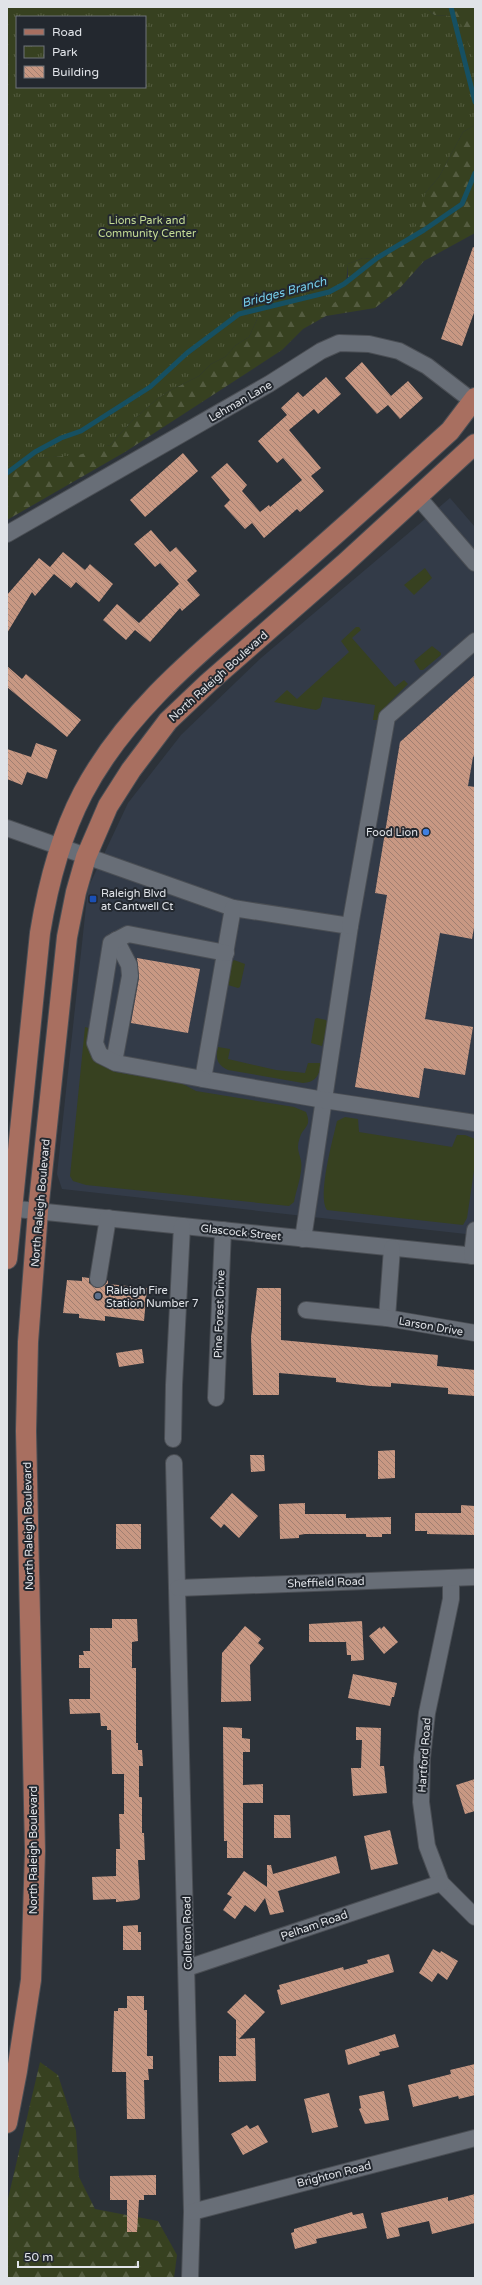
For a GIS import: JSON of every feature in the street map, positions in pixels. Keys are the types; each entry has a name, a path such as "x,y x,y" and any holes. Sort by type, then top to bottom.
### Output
{"main road":[{"path":"7,1260 9,1208 40,932 48,884 60,847 83,793 107,754 146,703 192,660 450,431 474,401"},
{"name":"North Raleigh Boulevard","path":"7,2123 17,2071 31,1980 35,1851 26,1431 28,1342 38,1211 67,937 76,892 86,857 108,806 131,770 168,721 208,683 418,498 475,444"}],"street":[{"name":"Lehman Lane","path":"7,534 270,384 321,351 339,344 369,344 399,352 427,366 474,401"},
{"path":"418,498 475,563"},
{"path":"303,1239 350,926 387,717 475,641"},
{"path":"7,828 233,908 350,926"},
{"path":"203,1079 233,908"},
{"path":"226,953 128,934 111,943 95,1043 100,1055 114,1062 203,1079 324,1100 475,1123"},
{"path":"114,1062 130,976 129,965 116,940"},
{"name":"Glascock Street","path":"9,1208 473,1256"},
{"path":"98,1279 108,1218"},
{"path":"173,1439 174,1385 182,1226"},
{"name":"Pine Forest Drive","path":"216,1398 223,1230"},
{"path":"473,1256 475,1230"},
{"name":"Larson Drive","path":"387,1318 392,1248"},
{"name":"Larson Drive","path":"306,1310 387,1318 475,1333"},
{"name":"Colleton Road","path":"174,1463 188,1968 192,2212 190,2278"},
{"name":"Sheffield Road","path":"178,1588 475,1577"},
{"name":"Hartford Road","path":"451,1578 451,1599 427,1713 422,1758 421,1802 427,1846 442,1883 475,1917"},
{"name":"Pelham Road","path":"188,1968 442,1883"},
{"name":"Brighton Road","path":"192,2212 475,2138"}],"shaded area":[{"path":"450,498 475,527 475,1235 62,1189 57,1174 88,888 128,803 181,735 261,658"}],"green space":[{"name":"Lions Park and Community Center","path":"7,7 426,7 434,15 450,16 462,25 475,64 475,125 463,132 439,177 426,192 416,226 406,241 379,260 363,258 348,264 345,284 342,292 338,299 325,307 316,308 300,305 275,294 264,304 249,337 236,345 225,357 211,364 199,376 157,399 133,420 110,445 79,455 25,459 7,463"},
{"path":"426,7 475,7 475,64 450,16 434,15"},
{"path":"475,125 475,233 424,261 399,289 375,308 326,316 303,329 282,350 125,452 7,520 7,463 25,459 61,456 110,445 133,420 157,399 199,376 211,364 225,357 236,345 249,337 264,304 275,294 289,299 348,278 348,264 363,258 379,260 420,208 426,192 439,177 463,132"},
{"path":"425,568 432,578 414,595 404,585"},
{"path":"356,627 359,627 361,630 352,638 395,687 404,680 408,684 388,704 379,720 373,720 375,705 323,697 320,708 316,710 274,702 287,690 297,699 349,652 341,641"},
{"path":"432,646 441,653 441,655 423,670 420,670 414,661"},
{"path":"234,960 245,964 240,987 238,988 228,985 232,962"},
{"path":"315,1019 326,1020 328,1023 322,1046 311,1043"},
{"path":"85,1027 92,1029 93,1053 100,1064 115,1072 181,1083 196,1091 294,1107 306,1112 308,1124 300,1137 298,1144 301,1171 294,1202 289,1206 86,1185 73,1181 70,1176"},
{"path":"218,1047 230,1049 228,1059 276,1070 305,1073 308,1063 320,1063 321,1068 315,1079 310,1082 303,1083 228,1070 221,1066 218,1061"},
{"path":"345,1117 358,1119 359,1132 452,1147 457,1135 465,1135 475,1139 475,1164 467,1218 463,1225 327,1210 324,1203 324,1193 329,1153 337,1121"},
{"path":"40,2062 58,2075 76,2131 79,2177 95,2209 158,2221 177,2255 174,2278 7,2278 7,2203"}],"building":[{"path":"473,247 475,248 475,310 462,346 441,339"},
{"path":"362,362 391,396 408,381 423,398 400,419 388,405 377,414 345,378"},
{"path":"326,377 341,394 318,414 314,409 289,430 321,468 311,476 324,491 300,512 297,509 264,538 252,523 245,529 224,506 230,500 211,477 227,463 247,485 242,491 260,512 269,505 270,507 302,480 283,458 277,463 258,441 287,415 281,408 298,392 303,397"},
{"path":"183,453 198,471 145,517 130,500"},
{"path":"151,530 170,552 176,547 197,571 187,580 200,595 182,611 180,608 150,642 135,630 126,640 103,620 117,604 139,623 179,584 160,563 155,567 134,544"},
{"path":"63,552 85,570 90,564 113,584 99,602 76,582 71,588 54,574 35,596 32,592 7,633 7,595 39,558 50,567"},
{"path":"7,666 22,679 26,674 81,720 67,737 7,687"},
{"path":"475,675 475,755 473,757 468,786 475,787 475,922 472,939 440,933 425,1019 473,1027 465,1075 424,1068 419,1098 355,1087 387,895 375,893 400,742"},
{"path":"36,743 57,750 47,779 27,772 22,785 7,779 7,749 31,757"},
{"path":"137,958 200,969 188,1033 131,1023 139,978"},
{"path":"82,1277 89,1278 89,1283 96,1288 105,1285 108,1280 108,1284 147,1288 144,1321 105,1316 105,1321 79,1318 79,1314 63,1313 67,1280 82,1281"},
{"path":"257,1288 281,1288 281,1340 438,1355 437,1366 475,1370 475,1396 448,1394 448,1388 391,1383 391,1387 371,1386 336,1382 336,1378 279,1373 279,1395 253,1395 251,1337"},
{"path":"142,1349 144,1363 119,1367 116,1353"},
{"path":"395,1450 395,1478 378,1479 378,1451"},
{"path":"250,1455 264,1455 265,1471 251,1472"},
{"path":"232,1493 258,1516 239,1538 224,1524 221,1528 210,1518"},
{"path":"305,1503 305,1514 346,1514 346,1518 391,1517 391,1534 382,1534 382,1537 366,1537 366,1534 305,1534 299,1535 299,1538 280,1539 279,1504"},
{"path":"461,1505 475,1506 475,1535 427,1534 427,1531 415,1531 415,1513 461,1513"},
{"path":"116,1524 141,1524 141,1549 116,1549"},
{"path":"112,1619 137,1619 138,1641 132,1642 132,1668 136,1668 136,1743 138,1743 138,1750 142,1750 143,1766 139,1766 139,1797 142,1797 142,1833 144,1833 145,1860 138,1860 140,1898 137,1900 116,1902 116,1899 93,1900 92,1877 116,1876 116,1849 120,1849 119,1814 124,1814 124,1774 112,1774 111,1730 107,1730 107,1726 101,1726 100,1713 70,1714 69,1699 90,1699 90,1668 79,1668 79,1655 84,1655 83,1651 90,1651 90,1628 112,1628"},
{"path":"362,1621 364,1660 351,1661 351,1655 347,1655 346,1642 309,1642 309,1624"},
{"path":"245,1626 261,1639 258,1643 264,1648 250,1665 251,1701 221,1702 222,1653"},
{"path":"384,1626 398,1642 384,1654 369,1636 380,1627 381,1629"},
{"path":"353,1674 397,1683 394,1697 392,1697 390,1706 348,1698"},
{"path":"223,1727 242,1728 242,1738 250,1739 250,1752 243,1752 243,1785 263,1784 263,1803 243,1803 243,1858 227,1858 227,1841 224,1841"},
{"path":"356,1727 381,1728 380,1766 384,1766 387,1793 353,1796 351,1768 361,1768 362,1740 356,1740"},
{"path":"475,1779 475,1811 465,1814 456,1785"},
{"path":"274,1815 290,1815 291,1838 274,1838"},
{"path":"390,1830 398,1864 371,1870 364,1836"},
{"path":"336,1856 340,1873 278,1891 284,1912 270,1915 265,1898 255,1912 245,1905 235,1919 223,1910 232,1897 227,1894 244,1871 267,1887 267,1865 271,1865 273,1874"},
{"path":"138,1925 138,1932 141,1932 141,1950 123,1950 123,1926"},
{"path":"433,1949 440,1953 441,1951 458,1961 447,1980 438,1973 432,1982 419,1973"},
{"path":"389,1954 394,1972 281,2005 277,1990 280,1989 279,1985 343,1967 344,1970 368,1963 367,1960"},
{"path":"245,1994 265,2012 239,2039 255,2038 256,2081 219,2082 219,2056 236,2056 236,2020 227,2012"},
{"path":"127,1996 144,1996 144,2010 147,2010 147,2056 153,2056 153,2069 148,2069 149,2080 144,2080 145,2119 127,2119 126,2072 112,2072 114,2011 118,2011 118,2008 127,2008"},
{"path":"395,2034 399,2047 379,2052 380,2055 348,2065 345,2050"},
{"path":"475,2064 475,2095 459,2099 458,2096 413,2107 408,2085 451,2074 450,2070"},
{"path":"384,2091 389,2120 365,2124 359,2109 361,2108 359,2096"},
{"path":"329,2093 338,2127 312,2133 304,2099"},
{"path":"247,2125 250,2129 258,2125 268,2142 243,2155 231,2134"},
{"path":"156,2175 156,2195 144,2195 144,2200 139,2200 137,2232 127,2232 127,2200 110,2200 110,2176"},
{"path":"475,2194 475,2223 432,2234 429,2221 398,2228 400,2236 387,2239 381,2213 448,2197 448,2201"},
{"path":"352,2212 353,2215 363,2213 367,2228 316,2239 317,2243 295,2249 291,2233 294,2232 294,2229"}],"waterway":[{"name":"Bridges Branch","path":"451,7 475,102"},
{"name":"Bridges Branch","path":"7,473 35,452 61,438 81,431 150,387 187,353 239,314 329,292 344,284 377,258 424,230 462,204 475,173"}],"place":[{"name":"Food Lion","path":"426,832"},
{"name":"Raleigh Blvd at Cantwell Ct","path":"93,899"},
{"name":"Raleigh Fire Station Number 7","path":"98,1296"}]}
